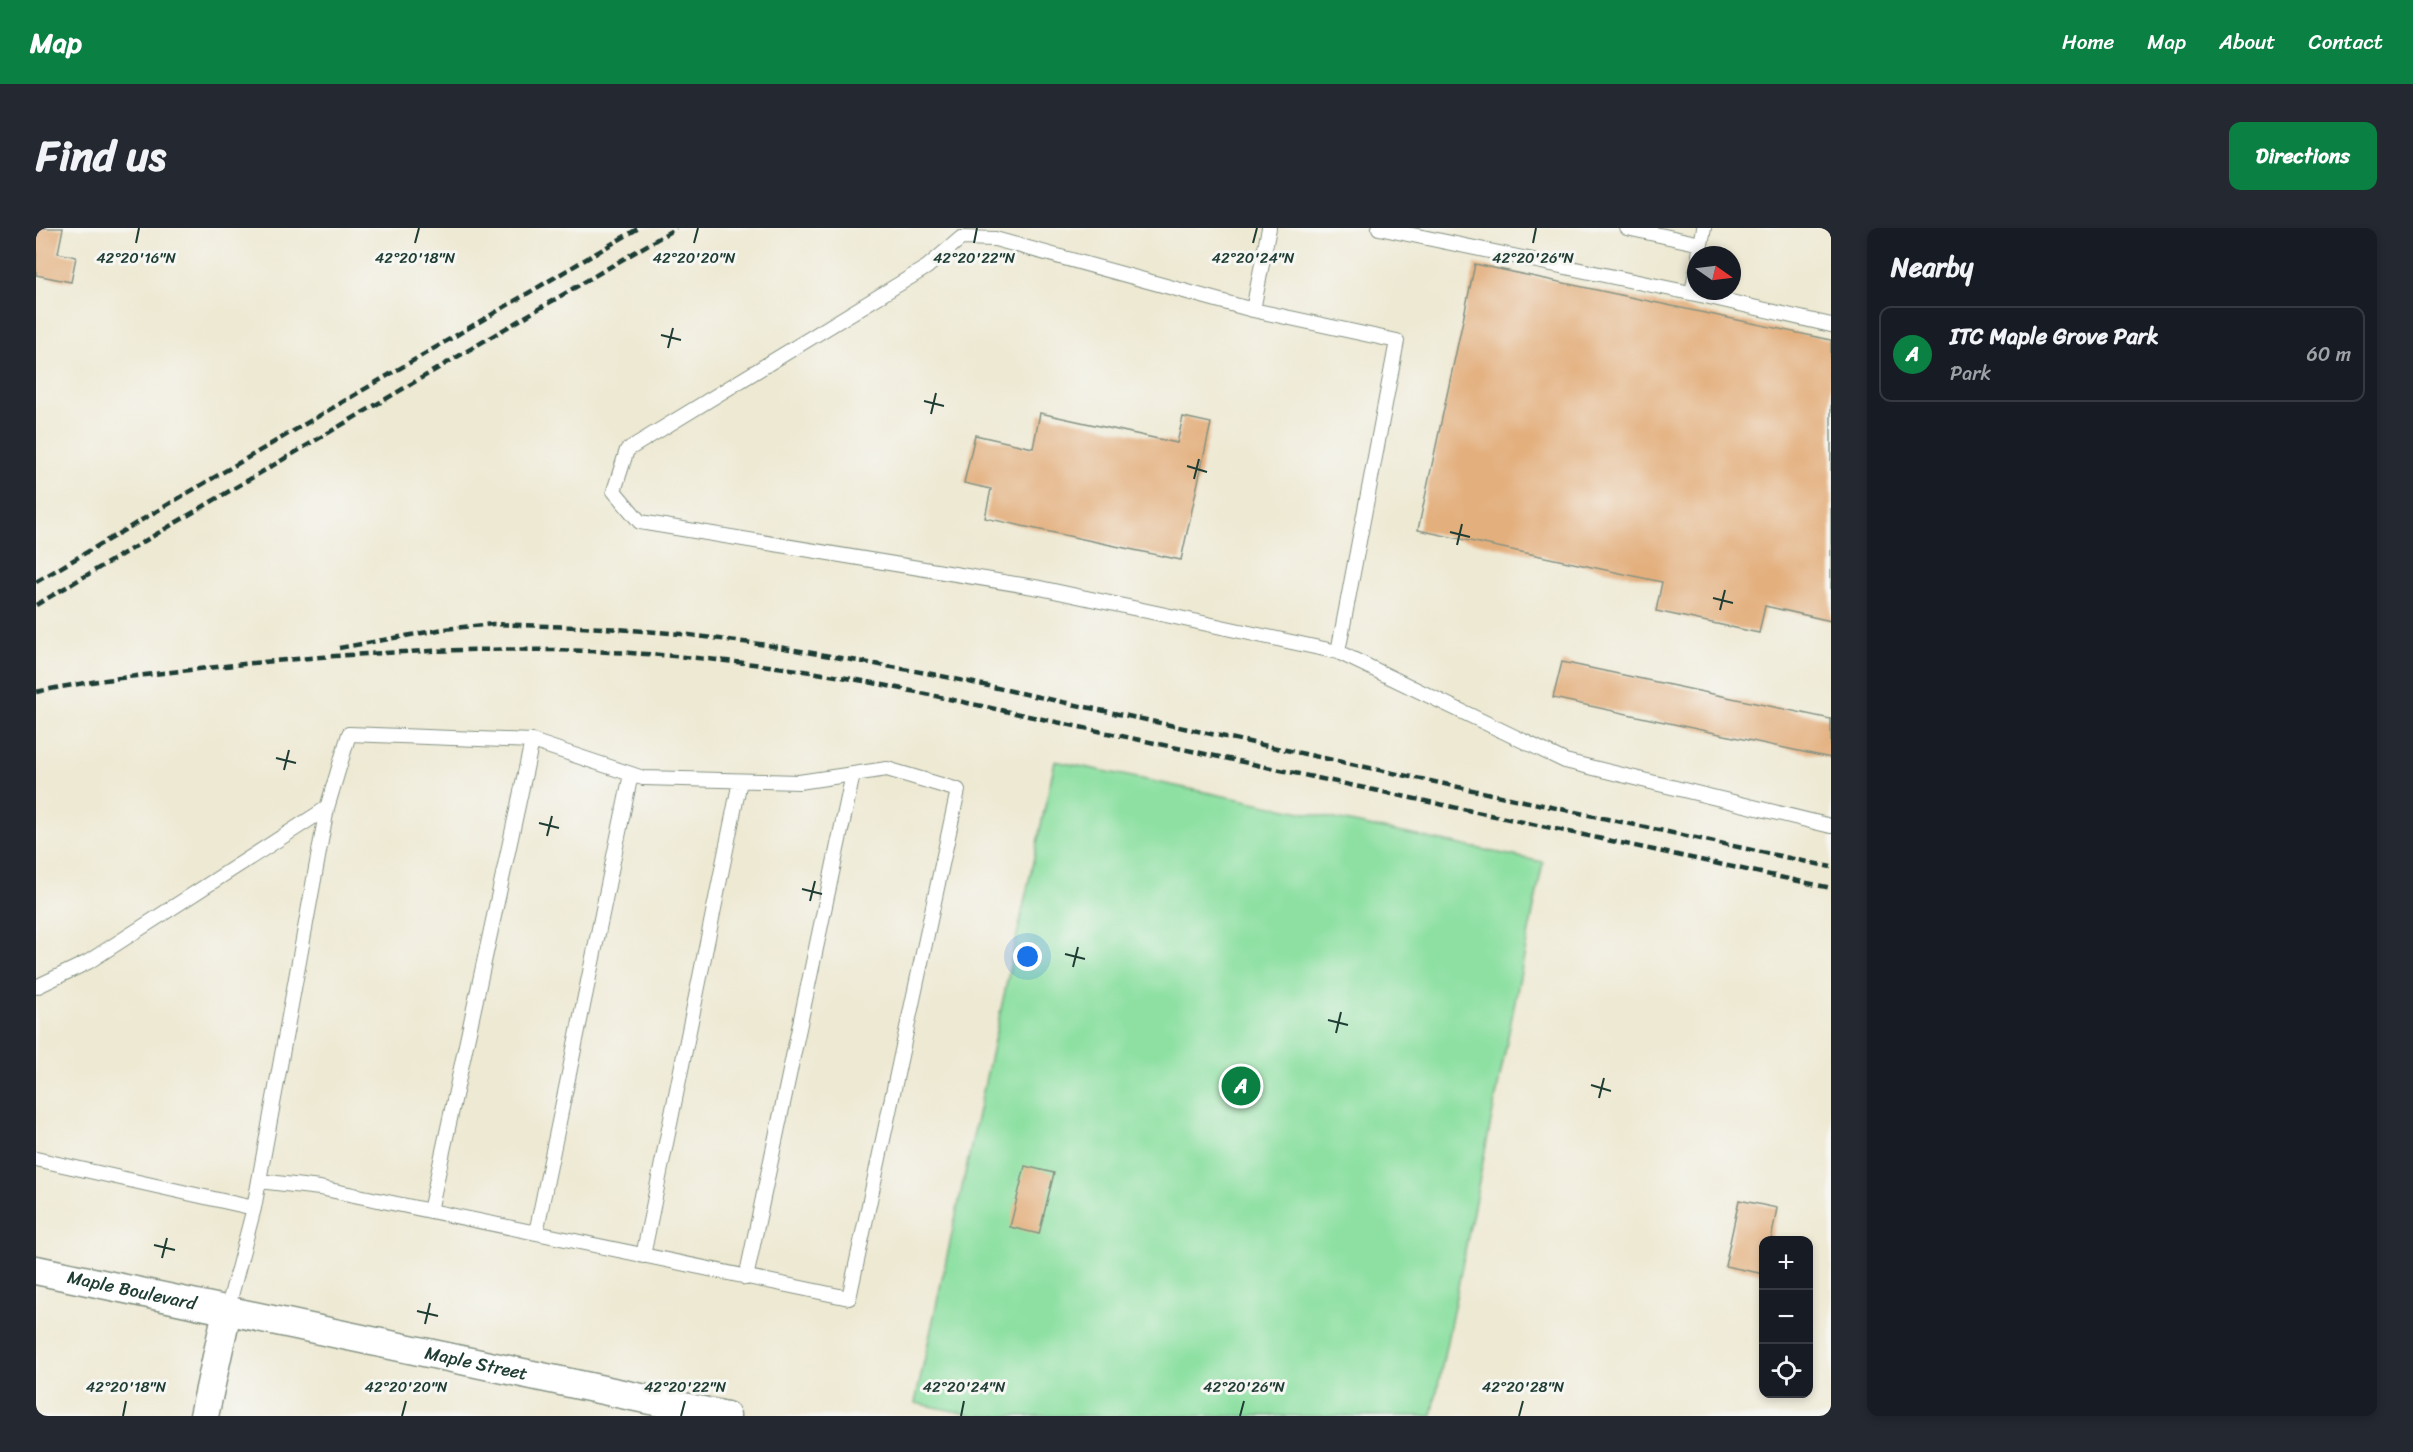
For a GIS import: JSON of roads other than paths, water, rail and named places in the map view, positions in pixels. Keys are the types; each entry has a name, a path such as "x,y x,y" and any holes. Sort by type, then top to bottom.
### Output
{"street":[{"name":"Maple Boulevard","path":"36,1270 227,1311"},
{"path":"204,1416 227,1311"},
{"name":"Maple Street","path":"227,1311 726,1416"}],"lane":[{"path":"1252,310 1269,228"},
{"path":"1379,228 1687,292"},
{"path":"1627,228 1690,246"},
{"path":"1701,246 1704,228"},
{"path":"1338,652 1397,341 1252,310 995,238 961,238 927,267 627,450 614,490 640,522 1040,588 1338,652 1565,761 1831,826"},
{"path":"1722,300 1831,325"},
{"path":"227,1311 254,1208 327,808 349,734 532,741 643,778 799,782 886,769 958,790 849,1298 320,1188 259,1181"},
{"path":"430,1211 532,741"},
{"path":"536,1233 631,774"},
{"path":"746,1278 853,774"},
{"path":"644,1256 740,781"},
{"path":"36,987 88,962 327,808"},
{"path":"36,1159 254,1208"}],"railway":[{"path":"36,582 639,228"},
{"path":"36,605 676,228"},
{"path":"339,648 444,629 493,624 605,628 682,634 767,645 932,674 1831,867"},
{"path":"36,692 110,679 234,665 396,652 557,650 638,653 718,660 799,670 879,684 1831,888"}],"place":[{"name":"ITC Maple Grove Park","path":"1241,1086"}]}
